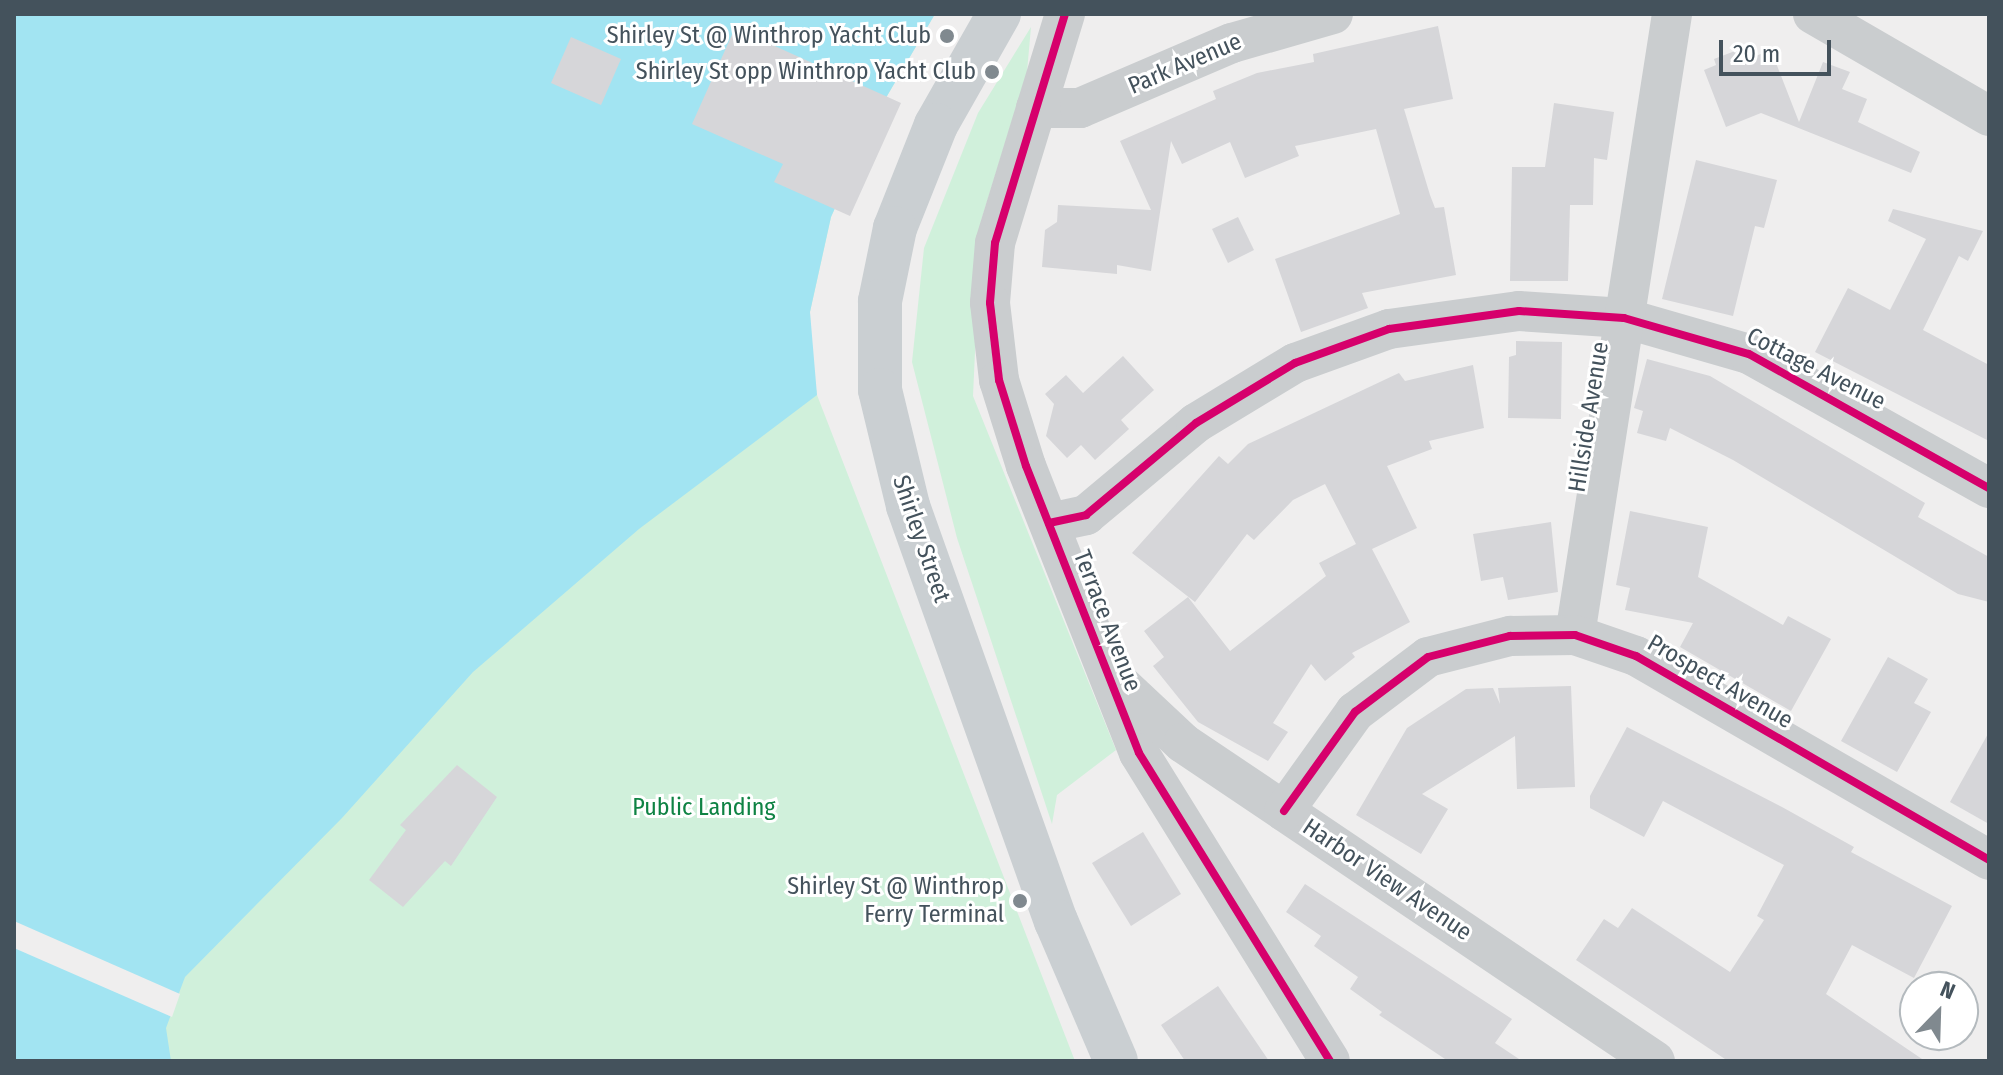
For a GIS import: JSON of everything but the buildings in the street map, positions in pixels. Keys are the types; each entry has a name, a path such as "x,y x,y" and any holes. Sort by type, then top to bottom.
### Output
{"main road":[{"name":"Shirley Street","path":"999,14 936,125 895,228 880,301 880,390 908,506 1056,921 1116,1061"}],"street":[{"name":"Terrace Avenue","path":"1065,14 999,224 990,303 1004,399 1097,652 1157,788 1330,1061"},
{"name":"Park Avenue","path":"1036,108 1080,108 1232,43 1333,14"},
{"name":"Hillside Avenue","path":"1575,635 1672,14"},
{"path":"1844,20 1989,116"},
{"name":"Cottage Avenue","path":"1049,523 1086,515 1220,406 1295,363 1345,342 1466,315 1544,311 1624,318 1703,337 1773,364 1989,488"},
{"name":"Prospect Avenue","path":"1284,811 1355,712 1419,663 1484,640 1575,635 1652,665 1989,860"},
{"name":"Harbor View Avenue","path":"1097,652 1123,688 1165,729 1655,1061"}],"green space":[{"name":"Public Landing","path":"935,14 880,108 831,217 810,312 811,355 817,395 1075,1061 91,1061"},
{"path":"1031,27 1027,72 981,221 973,396 1116,750 1057,795 1052,824 957,538 912,362 924,248 978,113"}],"water":[{"path":"14,14 935,14 880,108 831,217 810,312 817,395 639,529 473,672 342,818 185,977 166,1028 171,1061 14,1061"}],"pier":[{"path":"14,921 180,994 172,1017 14,948"}],"cycle path":[{"path":"1065,14 995,243 990,303 999,380 1026,466 1139,753 1330,1061"},
{"path":"1049,523 1086,515 1196,423 1295,363 1389,329 1519,311 1624,318 1749,354 1989,488"},
{"path":"1284,811 1355,712 1428,657 1510,636 1575,635 1636,656 1989,860"}],"place":[{"name":"Shirley St @ Winthrop Yacht Club","path":"947,36"},
{"name":"Shirley St opp Winthrop Yacht Club","path":"992,72"},
{"name":"Shirley St @ Winthrop Ferry Terminal","path":"1020,901"}]}
